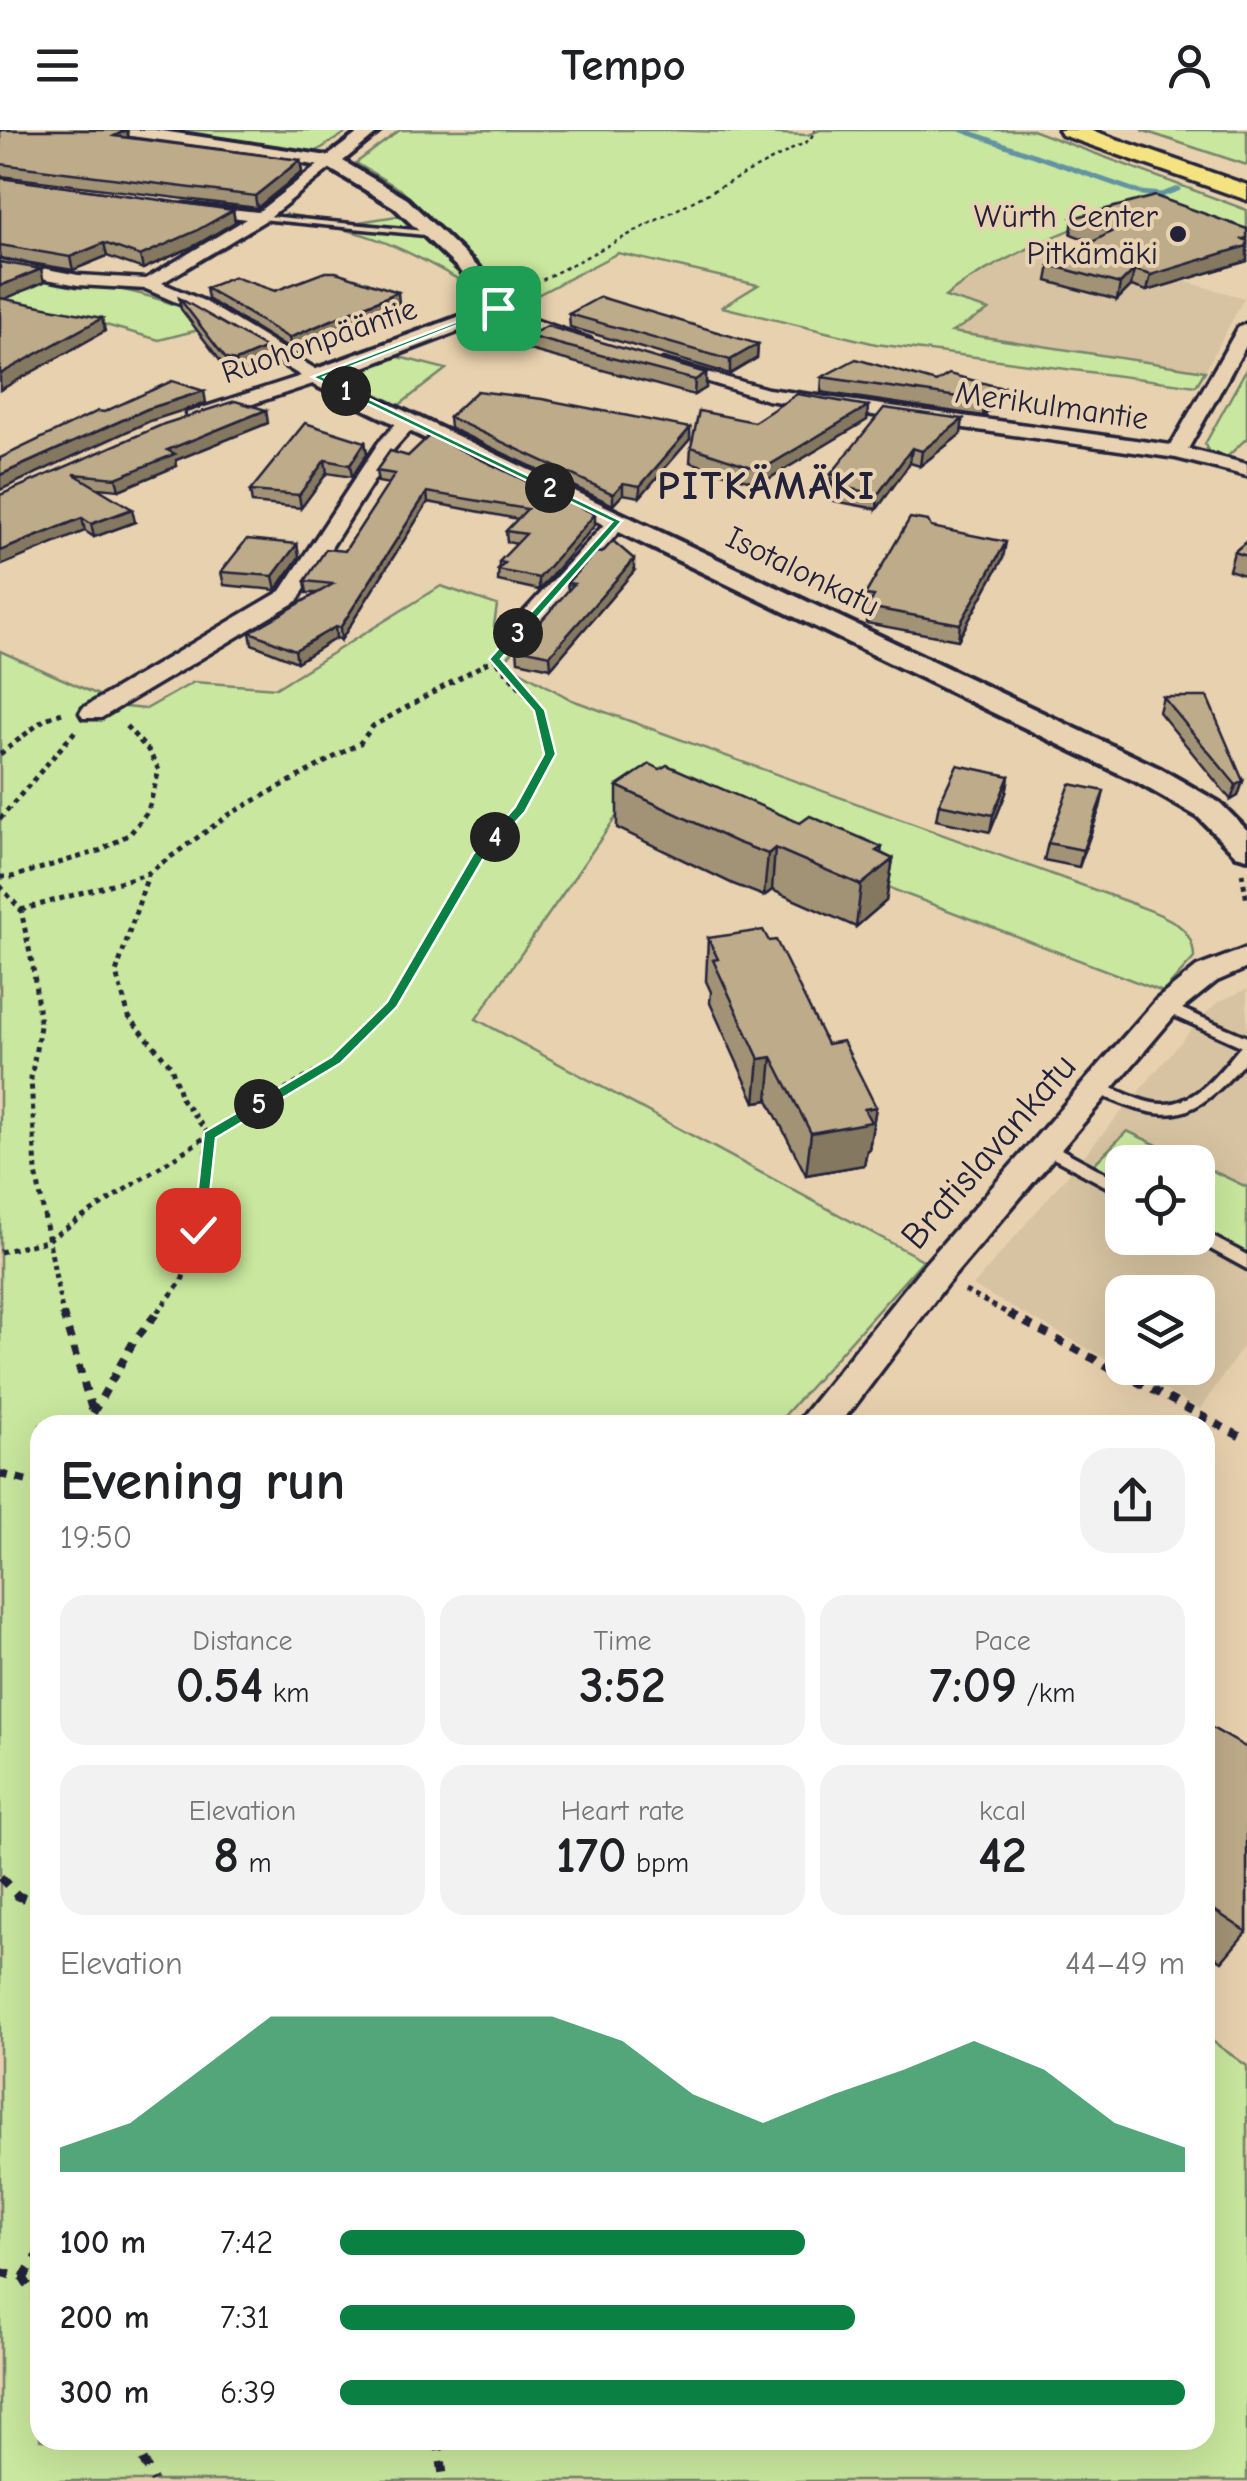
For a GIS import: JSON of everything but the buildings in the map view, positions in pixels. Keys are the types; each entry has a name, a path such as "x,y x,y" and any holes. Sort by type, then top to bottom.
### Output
{"highway":[{"path":"1070,130 1247,193"},
{"path":"1102,130 1247,178"}],"street":[{"path":"122,130 331,162 382,186 435,234 498,296 499,304 494,311 611,350"},
{"path":"149,284 261,217 373,130"},
{"path":"168,204 261,217"},
{"path":"0,264 62,278 149,284 198,304 316,377"},
{"name":"Ruohonpääntie","path":"172,424 316,377 494,311"},
{"path":"1177,452 1247,328"},
{"name":"Merikulmantie","path":"638,358 766,394 1177,452 1247,470"},
{"name":"Isotalonkatu","path":"316,377 1168,786 1218,817 1247,848"},
{"path":"92,713 289,596 386,446 409,421"},
{"path":"517,634 618,521"},
{"name":"Bratislavankatu","path":"824,1415 935,1275 1166,1007 1207,974 1247,956"}],"lane":[{"path":"698,130 751,130"},
{"path":"261,217 435,234"},
{"path":"1099,1088 1152,1108 1196,1106 1247,1046 1166,1007"},
{"path":"1046,1147 1105,1180"},
{"path":"1215,1244 1247,1263"}],"path":[{"path":"517,292 810,140 815,130"},
{"path":"21,910 149,872 230,814 360,743 373,726 420,696 495,659 517,634"},
{"path":"0,1252 46,1241 209,1135 336,1060 392,1004 480,854 520,809 550,754 540,710 495,659"},
{"path":"0,754 54,714 75,710 123,723 148,750 159,770 144,820 108,845 12,877 0,877"},
{"path":"0,819 92,713"},
{"path":"94,1413 134,1341 182,1281 198,1230 209,1135 182,1098 171,1066 129,1017 116,973 149,872"},
{"path":"0,886 21,910 40,1026 31,1078 36,1172 46,1241 66,1330 94,1413"},
{"path":"935,1275 1200,1415"},
{"path":"1215,1423 1247,1440"},
{"path":"0,1474 30,1482"},
{"path":"0,1877 18,1896 30,1900"},
{"path":"23,2278 30,2268"},
{"path":"0,2272 23,2278 30,2288"},
{"path":"138,2450 154,2481"},
{"path":"439,2450 444,2481"}],"shaded area":[{"path":"1042,241 1244,298 1205,371 950,332 945,298 959,285"},
{"path":"1247,989 1247,1341 1200,1409 1155,1385 1215,1385 1215,1275 1105,1275 1105,1358 973,1286 1218,1002"}],"green space":[{"path":"155,130 350,130 312,154"},
{"path":"400,130 666,130 808,135 820,130 1032,130 1247,210 1247,235 1159,208 1130,210 1043,242 985,271 945,297 989,310 952,332 1205,371 1196,386 876,344 722,307 758,285 618,253 520,304 401,190 356,163"},
{"path":"1141,130 1247,130 1247,165 1238,162"},
{"path":"285,214 346,224 403,215 474,288 402,250 356,232 275,223"},
{"path":"0,269 140,294 218,325 159,340 70,315 0,301"},
{"path":"395,356 446,369 398,406 351,380 361,369"},
{"path":"1247,368 1247,438 1226,458 1208,451 1205,444"},
{"path":"441,586 497,605 494,626 523,639 504,662 572,700 1152,911 1181,928 1188,936 1194,958 1163,992 634,791 476,1019 923,1260 785,1415 30,1415 30,2450 1215,2450 1215,2043 1247,2066 1247,2481 0,2481 0,651 125,707 146,709 194,682 276,688"},
{"path":"1127,1131 1157,1145 1113,1145"},
{"path":"1105,1153 1105,1171 1094,1164"},
{"path":"1215,1172 1247,1187 1247,1254 1215,1236"}],"waterway":[{"path":"962,130 1141,193 1161,195 1178,189"}],"place":[{"name":"Würth Center Pitkämäki","path":"1178,234"}],"district":[{"name":"PITKÄMÄKI","path":"767,485"}],"route":[{"path":"198,1230 209,1135 336,1060 392,1004 448,904 480,854 520,809 550,754 540,710 495,659 618,521 316,377 462,325 498,308"}]}
